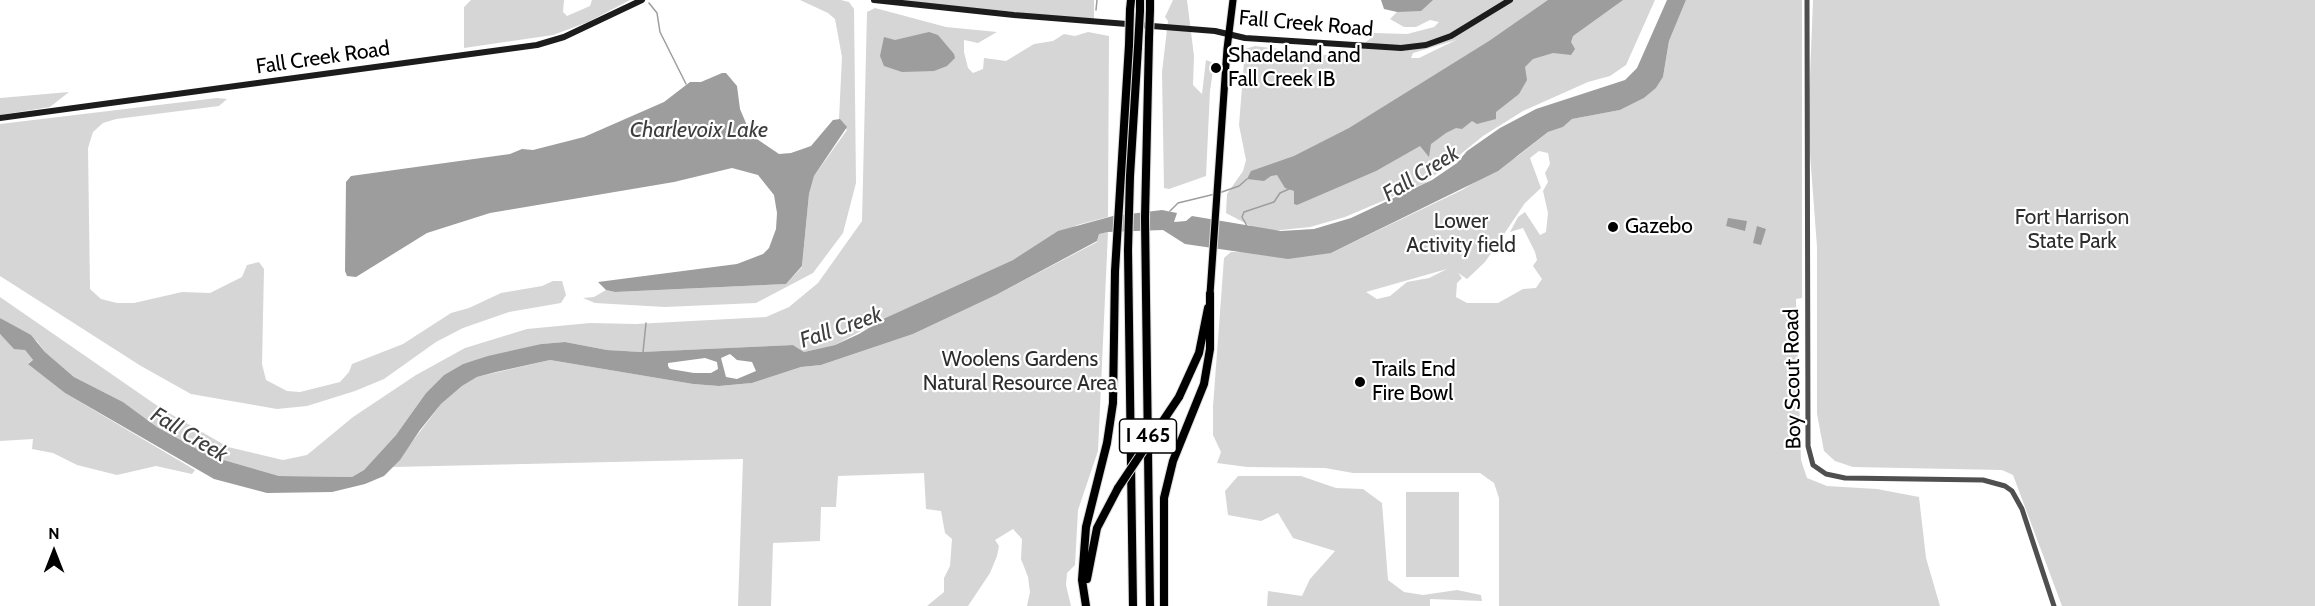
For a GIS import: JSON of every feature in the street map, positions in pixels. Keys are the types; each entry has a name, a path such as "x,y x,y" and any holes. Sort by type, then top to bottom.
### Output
{"highway":[{"path":"1086,602 1082,580 1086,527 1105,455 1112,413 1115,271 1125,176 1122,144 1131,0"},
{"name":"I 465","path":"1133,606 1125,176 1138,47 1140,0"},
{"name":"I 465","path":"1150,0 1145,173 1150,606"},
{"path":"1086,602 1094,537 1118,488 1179,397 1199,353 1210,294"},
{"path":"1164,606 1164,498 1176,452 1201,393 1210,356 1210,294"}],"main road":[{"name":"Fall Creek Road","path":"0,118 537,45 573,33 642,0"},
{"name":"Fall Creek Road","path":"874,0 1229,34 1257,39 1410,47 1454,35 1510,0"},
{"path":"1210,294 1233,0"}],"street":[{"name":"Boy Scout Road","path":"1807,0 1808,446 1813,465 1826,474 1845,478 1983,480 2005,486 2012,491 2022,509 2054,606"}],"green space":[{"path":"471,0 564,0 563,12 567,16 590,6 592,0 630,0 588,22 553,35 464,48 464,7"},
{"path":"800,0 841,0 849,2 854,9 856,183 843,233 813,273 756,303 665,307 595,303 583,298 594,297 606,290 615,292 786,284 802,267 809,194 814,176 847,130 839,119 842,57 835,19 828,13"},
{"path":"888,0 1094,0 1094,23 1016,12"},
{"path":"1173,0 1187,0 1194,56 1193,85 1202,94 1206,60 1214,63 1210,91 1206,176 1169,189 1164,188 1162,72 1168,21 1165,17"},
{"path":"1424,0 1655,0 1626,65 1610,76 1588,82 1523,111 1483,136 1425,183 1345,217 1310,227 1262,232 1226,213 1227,194 1243,171 1246,160 1239,125 1245,49 1255,46 1325,55 1352,54 1372,37 1373,33 1407,34 1434,27 1439,22 1430,20 1416,27 1404,27 1390,19 1399,10","holes":["1456,40 1419,58 1411,58 1413,53"]},
{"name":"Lower Activity field","path":"1686,0 1802,0 1802,298 1796,299 1801,460 1807,478 1827,486 1877,489 1919,497 1926,558 1940,606 1499,606 1499,498 1494,483 1480,473 1353,473 1325,468 1247,467 1217,463 1221,452 1213,435 1213,407 1224,258 1231,252 1331,253 1462,190 1518,156 1548,132 1563,127 1572,119 1620,110 1644,98 1656,88 1663,77 1669,41","holes":["1539,151 1548,153 1550,164 1545,173 1548,182 1543,191 1548,213 1546,232 1540,235 1525,212 1518,217 1510,232 1523,228 1535,252 1537,260 1533,266 1542,279 1536,288 1523,289 1498,303 1467,303 1456,297 1457,283 1462,278 1458,273 1467,279 1485,262 1525,203 1541,188 1530,158","1447,269 1429,278 1407,282 1390,296 1377,299 1366,292"]},
{"name":"Fort Harrison State Park","path":"1813,0 2315,0 2315,606 2062,606 2013,475 2002,470 1853,467 1835,461 1824,451 1817,414 1817,247 1808,127"},
{"path":"875,8 946,27 997,32 978,43 964,40 968,68 973,73 983,69 984,58 1006,61 1034,44 1053,41 1064,34 1075,36 1088,32 1109,36 1108,217 1077,225 1013,260 883,319 835,345 804,352 793,345 641,352 607,350 565,342 541,344 463,364 444,375 426,393 396,435 364,470 352,477 279,476 210,456 157,427 123,402 74,377 45,352 37,341 0,318 0,297 162,409 228,447 283,460 307,455 353,417 416,375 465,348 527,329 590,323 636,324 766,317 789,307 818,283 862,221 867,12"},
{"path":"69,92 50,107 0,115 0,98"},
{"path":"217,98 227,99 219,106 116,119 103,123 93,132 88,148 90,289 101,299 117,303 134,303 182,292 210,293 242,277 247,265 259,262 264,269 262,364 266,380 287,391 300,392 340,382 349,372 352,364 403,344 451,313 469,308 501,293 562,281 566,295 561,303 509,312 463,328 436,342 384,379 355,391 307,406 277,409 191,394 141,366 0,276 0,124"},
{"name":"Woolens Gardens Natural Resource Area","path":"1108,232 1098,451 1078,510 1075,565 1067,573 1066,585 1071,606 1027,606 1030,592 1028,577 1021,559 1022,539 1013,529 995,540 999,546 997,556 990,573 968,606 927,606 944,592 944,578 950,566 952,539 945,533 941,511 926,509 924,473 838,476 836,507 821,507 820,541 773,543 771,606 738,606 743,459 393,467 441,404 462,386 477,377 550,360 693,384 719,386 752,383 801,367 821,365 913,334 996,295 1097,242 1099,234"},
{"path":"0,334 8,342 25,350 33,360 28,363 65,393 195,470 192,474 156,466 117,475 77,465 53,453 32,449 33,439 0,441"},
{"path":"1238,476 1301,476 1336,488 1363,489 1382,503 1388,580 1404,592 1423,595 1457,590 1481,595 1482,601 1430,599 1430,606 1267,606 1268,591 1302,596 1310,579 1335,551 1293,538 1278,513 1261,521 1228,515 1225,491"},
{"path":"1406,492 1459,492 1459,577 1406,577"}],"water":[{"path":"1381,0 1433,0 1421,11 1397,12 1384,9"},
{"path":"1548,0 1623,0 1573,36 1571,42 1575,49 1571,55 1553,53 1533,59 1525,67 1527,80 1519,94 1496,112 1496,119 1477,124 1472,121 1462,129 1456,128 1446,133 1431,144 1429,157 1420,146 1376,171 1297,205 1294,204 1294,191 1285,188 1277,175 1264,181 1247,179 1251,171 1294,156 1349,128 1489,41"},
{"name":"Fall Creek","path":"1667,0 1686,0 1669,41 1663,77 1656,88 1644,98 1620,110 1572,119 1563,127 1548,132 1498,171 1331,253 1288,259 1185,244 1163,230 1108,232 1099,234 1097,241 996,295 913,334 821,365 801,367 752,383 719,386 693,384 550,360 496,372 477,377 462,386 441,404 400,460 384,476 365,484 332,492 267,493 214,479 65,393 28,364 33,360 25,350 14,349 0,334 0,318 31,335 45,352 74,377 123,402 157,427 210,456 279,476 352,477 364,470 396,435 426,393 444,375 463,364 488,356 541,344 565,342 607,350 641,352 793,345 804,352 835,345 859,334 883,319 1013,260 1058,231 1113,216 1162,210 1177,213 1174,222 1186,221 1192,216 1281,231 1314,229 1351,218 1432,180 1500,128 1536,109 1625,80 1637,68","holes":["730,354 737,360 752,362 756,371 737,379 726,377 721,358","705,358 717,362 718,369 711,373 694,373 670,369 668,366 668,363"]},
{"path":"929,32 938,35 954,54 955,58 947,66 934,71 902,72 884,66 880,56 884,37 895,40"},
{"name":"Charlevoix Lake","path":"726,73 737,86 740,109 751,135 779,154 791,153 811,146 833,120 840,119 847,127 814,176 809,194 802,266 786,284 615,292 606,290 598,282 737,264 763,254 769,248 776,229 777,213 774,195 758,175 732,168 674,182 490,213 427,233 356,277 347,276 345,271 346,182 351,176 510,154 522,149 533,150 584,137 664,102 690,82 701,82"},
{"path":"1728,218 1747,221 1745,231 1726,226"},
{"path":"1757,226 1766,229 1761,245 1753,243"}],"waterway":[{"path":"1096,10 1097,0"},
{"path":"649,3 657,13 660,32 686,84"},
{"path":"1219,193 1239,186 1247,179"},
{"path":"1247,226 1242,217 1244,212 1274,202 1280,193 1289,189"},
{"path":"1170,211 1178,203 1215,194"},
{"path":"643,352 646,323"}],"place":[{"name":"Shadeland and Fall Creek IB","path":"1216,68"},
{"name":"Gazebo","path":"1613,227"},
{"name":"Trails End Fire Bowl","path":"1360,382"}]}
